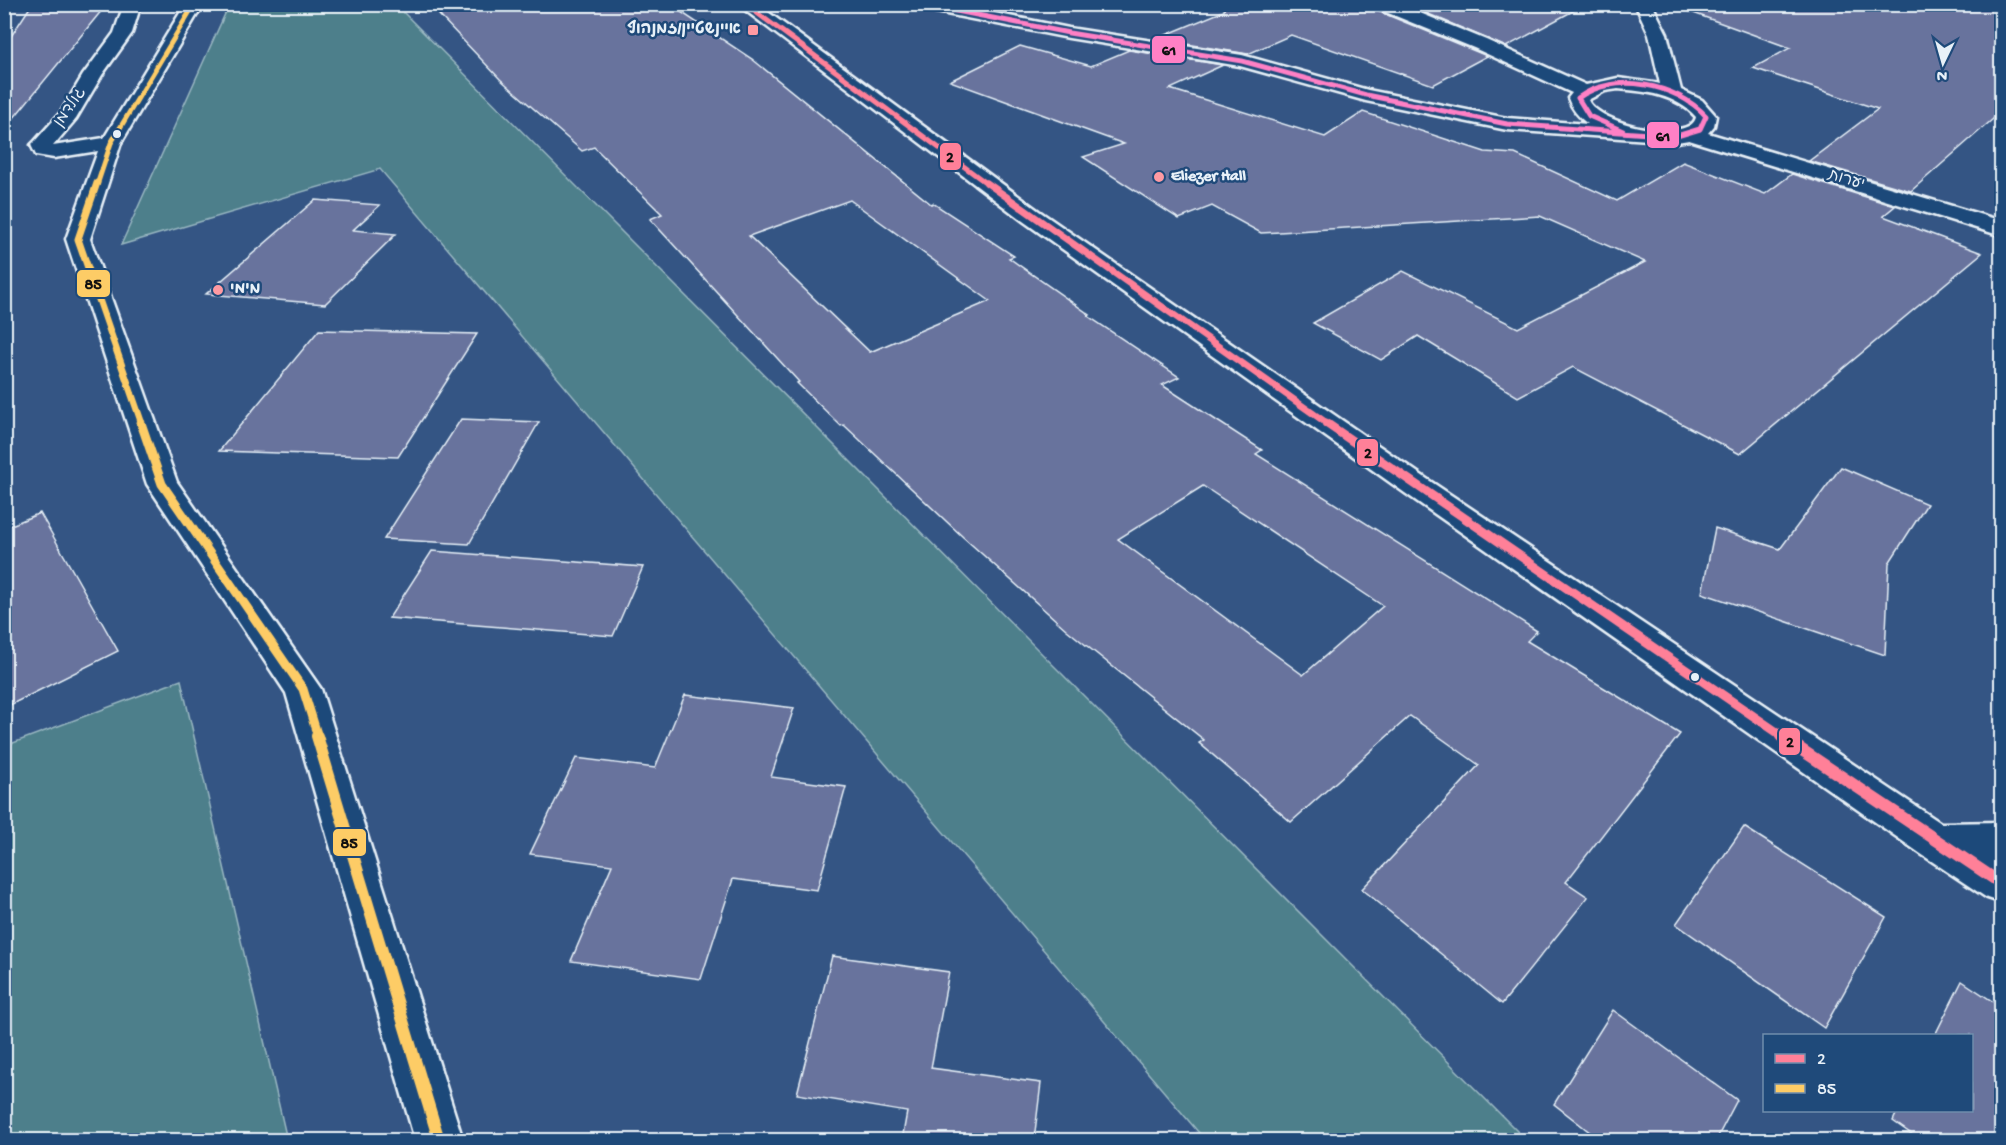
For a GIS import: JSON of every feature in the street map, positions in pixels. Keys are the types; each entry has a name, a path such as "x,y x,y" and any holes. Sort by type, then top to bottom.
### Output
{"street":[{"name":"גולדמן","path":"111,142 54,152 43,151 42,145 69,115 93,75 123,33 133,4"},
{"path":"190,4 192,8 111,142 78,239 162,484 303,689 439,1140"},
{"path":"745,4 1031,216 1416,486 2001,884"},
{"path":"921,4 1069,33 1242,61 1366,95 1508,124 1623,130 1663,137 1690,134 1703,128 1706,116 1696,105 1672,93 1626,84 1605,85 1584,91 1578,98 1586,114 1623,130"},
{"path":"1382,4 1480,44 1584,91"},
{"path":"1643,4 1648,9 1657,34 1672,93"},
{"name":"יערות","path":"1690,134 2001,229"},
{"path":"1935,841 2001,840"}],"green space":[{"path":"229,5 396,5 1526,1140 1205,1140 380,169 121,245"},
{"path":"181,680 287,1140 5,1140 5,746"}],"building":[{"path":"32,4 107,4 4,130 4,47"},
{"path":"490,4 669,4 752,59 931,204 933,203 1014,256 1009,258 1090,315 1088,316 1179,377 1162,385 1262,450 1256,454 1537,631 1527,641 1680,734 1566,882 1588,897 1502,1004 1362,889 1479,765 1410,716 1291,822 1199,743 1204,740 1067,630 963,537 844,425 841,426 797,383 799,382 650,219 662,214 594,147 582,151 500,79 439,15","holes":["850,200 990,301 870,352 749,236","1203,486 1383,606 1303,675 1118,539"]},
{"path":"1225,4 1372,4 1375,10 1487,56 1433,85 1291,35 1248,54 1156,39 1224,11"},
{"path":"1405,4 1586,4 1506,47"},
{"path":"1686,4 2001,4 2001,112 1911,191 1809,161 1878,109 1753,68 1790,48 1685,10"},
{"path":"1020,46 1091,66 1129,50 1223,65 1170,89 1325,137 1363,112 1485,152 1515,154 1617,201 1683,162 1765,194 1792,174 1895,206 1883,216 1982,253 1740,454 1573,367 1518,397 1418,336 1381,360 1313,323 1403,271 1518,328 1645,262 1540,216 1261,233 1212,206 1179,219 1083,157 1124,144 950,81"},
{"path":"315,200 380,205 353,230 396,234 325,304 206,294"},
{"path":"319,330 477,334 398,457 219,451"},
{"path":"461,419 539,422 469,544 384,539"},
{"path":"1841,467 1927,504 1889,563 1885,655 1702,593 1715,528 1780,549"},
{"path":"40,513 118,651 4,708 4,528"},
{"path":"432,551 643,567 613,636 389,618"},
{"path":"685,695 794,708 771,777 846,787 817,890 733,879 701,979 571,961 612,865 530,854 576,758 655,768"},
{"path":"1744,827 1886,917 1824,1028 1676,924"},
{"path":"832,956 949,972 931,1068 1041,1083 1034,1140 902,1140 907,1112 797,1094"},
{"path":"1962,981 2001,1007 2001,1140 1920,1140 1893,1121 1897,1112 1973,1112 1973,1034 1936,1034"},
{"path":"1613,1010 1737,1100 1716,1140 1600,1140 1554,1104"}],"transit line":[{"name":"85","path":"190,4 192,8 111,143 78,239 162,484 303,689 439,1140"},
{"name":"2","path":"745,4 1031,216 1416,486 1935,841 2002,884"},
{"name":"61","path":"921,4 1069,33 1242,61 1366,95 1507,124 1677,136 1700,129 1706,116 1695,104 1682,97 1667,91 1634,84 1602,85 1588,90 1578,98 1589,116 1623,131"}],"place":[{"name":"איינשטיין/זמנהוף","path":"753,30"},
{"name":"Eliezer Hall","path":"1159,177"},
{"name":"מימי","path":"218,290"}]}
